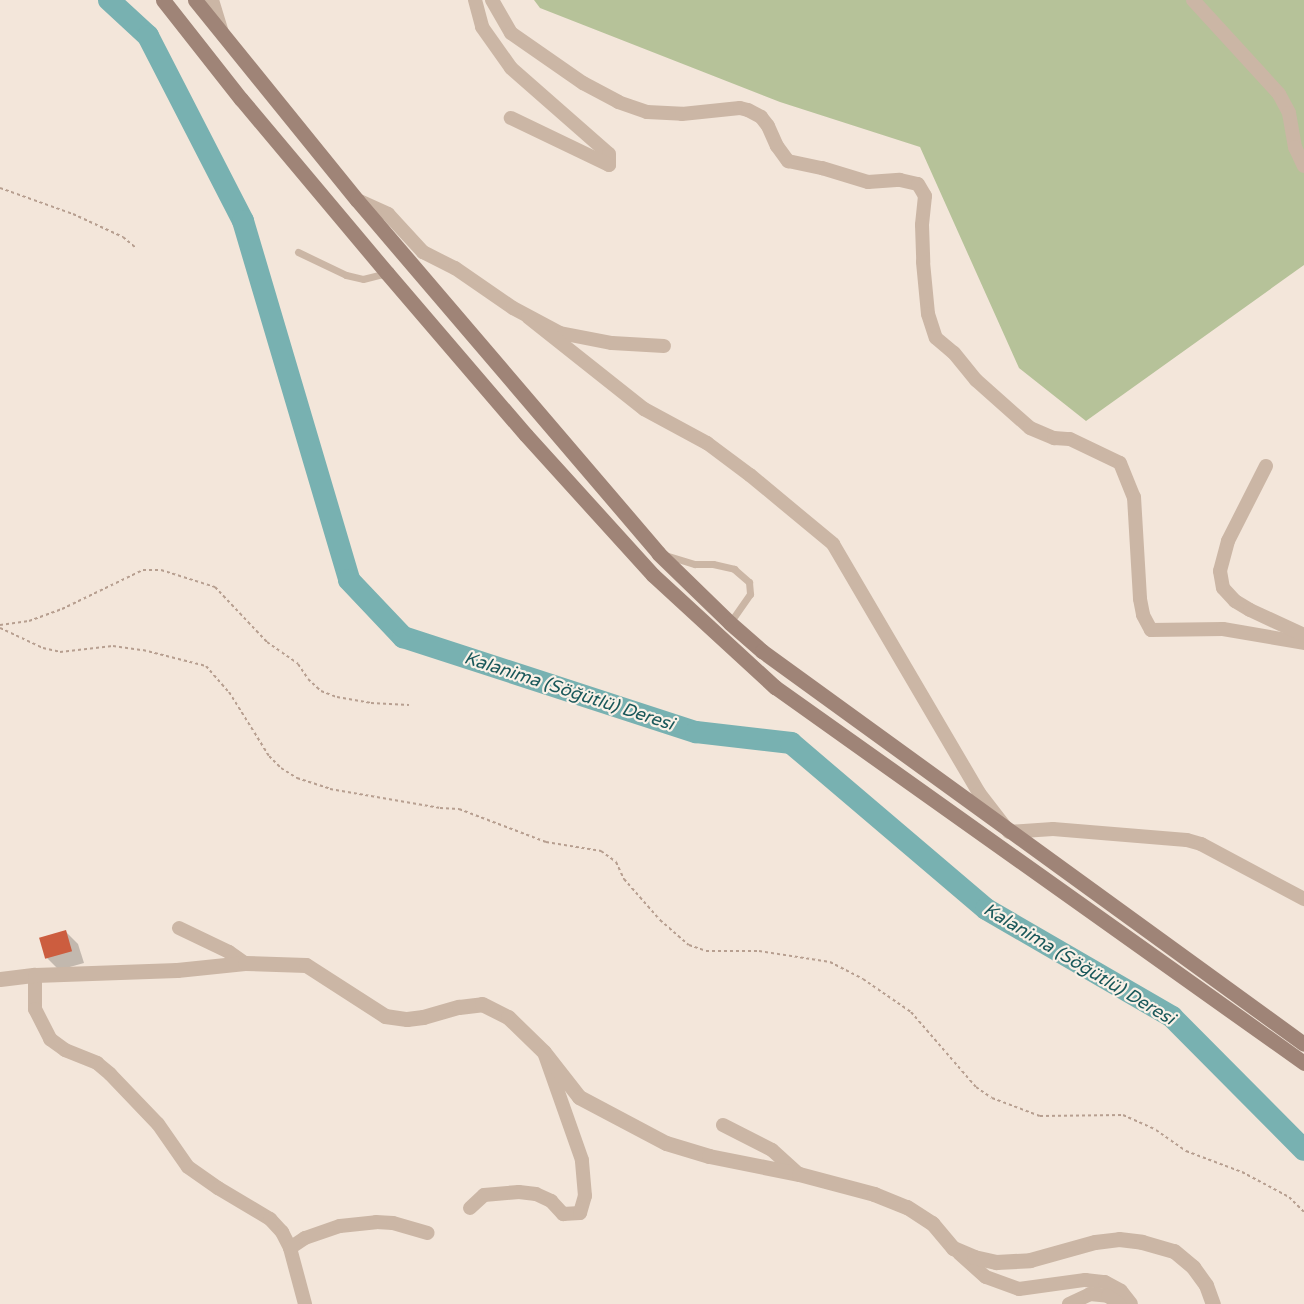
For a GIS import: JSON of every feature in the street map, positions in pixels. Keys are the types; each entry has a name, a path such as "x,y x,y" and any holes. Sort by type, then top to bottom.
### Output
{"main road":[{"path":"163,0 241,99 387,273 534,444 653,575 775,687 1304,1063"},
{"path":"195,0 357,200 658,553 730,623 762,651 1304,1044"}],"street":[{"path":"212,0 222,33"},
{"path":"475,0 482,27 511,68 609,154 609,165 511,118"},
{"path":"492,0 511,33 583,83 618,102 647,112 682,114 740,108 748,110 760,117 768,126 777,146 788,161 868,182 900,180 918,184 925,196 922,225 923,262 928,314 936,338 954,353 976,380 1030,428 1053,438 1070,439 1120,463 1134,497 1140,599 1143,615 1151,630 1223,629 1304,643"},
{"path":"1193,0 1279,94 1289,113 1295,147 1304,166"},
{"path":"357,200 388,214 423,252 455,268 528,317 644,409 706,443 750,475 833,544 979,793 1009,832 1053,829 1187,840 1202,844 1304,899"},
{"path":"528,317 560,333 578,337 612,343 664,346"},
{"path":"1266,466 1228,541 1220,571 1223,588 1235,601 1250,610 1304,635"},
{"path":"179,928 229,952 245,963"},
{"path":"0,979 35,975 177,970 245,963 306,965 385,1016 407,1019 482,1004 508,1017 544,1052 579,1097 666,1143 709,1156 799,1174 874,1194 907,1207 932,1223 953,1248 986,1277 1019,1289 1085,1280 1105,1282 1121,1291 1131,1304"},
{"path":"35,975 35,1009 50,1040 65,1050 97,1063 159,1124 188,1167 270,1219 282,1232 290,1248 305,1304"},
{"path":"470,1208 484,1195 519,1192 536,1194 551,1202 563,1214 580,1213 585,1196 582,1160 556,1092 544,1052"},
{"path":"723,1125 772,1150 799,1174"},
{"path":"290,1248 305,1238 322,1232 367,1223 393,1223 428,1233"},
{"path":"953,1248 974,1257 996,1262 1030,1260 1095,1242 1119,1239 1142,1242 1174,1251 1193,1267 1206,1285 1213,1304"},
{"path":"1069,1304 1090,1294 1108,1296 1119,1304"}],"lane":[{"path":"298,252 346,275 363,279 387,273"},
{"path":"658,553 694,564 714,564 734,568 749,582 750,594 730,623"}],"path":[{"path":"0,188 73,214 123,237 136,248"},
{"path":"0,626 29,621 62,609 143,570 161,570 215,587 267,642 298,664 308,679 321,691 371,703 409,705"},
{"path":"0,626 43,648 60,652 112,646 143,650 206,666 229,692 269,756 281,768 297,778 330,789 440,808 459,809 546,842 601,850 616,862 624,879 660,920 689,945 706,951 759,951 830,962 863,979 911,1012 976,1087 992,1098 1040,1116 1123,1115 1156,1130 1186,1151 1242,1172 1289,1197 1304,1212"}],"green space":[{"path":"534,0 1304,0 1304,265 1086,421 1019,368 920,147 780,102 540,8"}],"building":[{"path":"66,930 72,951 45,959 39,938"}],"waterway":[{"name":"Kalanima (Söğütlü) Deresi","path":"109,0 148,36 243,221 349,580 403,637 696,732 791,743 986,909 1172,1017 1304,1150"}]}
